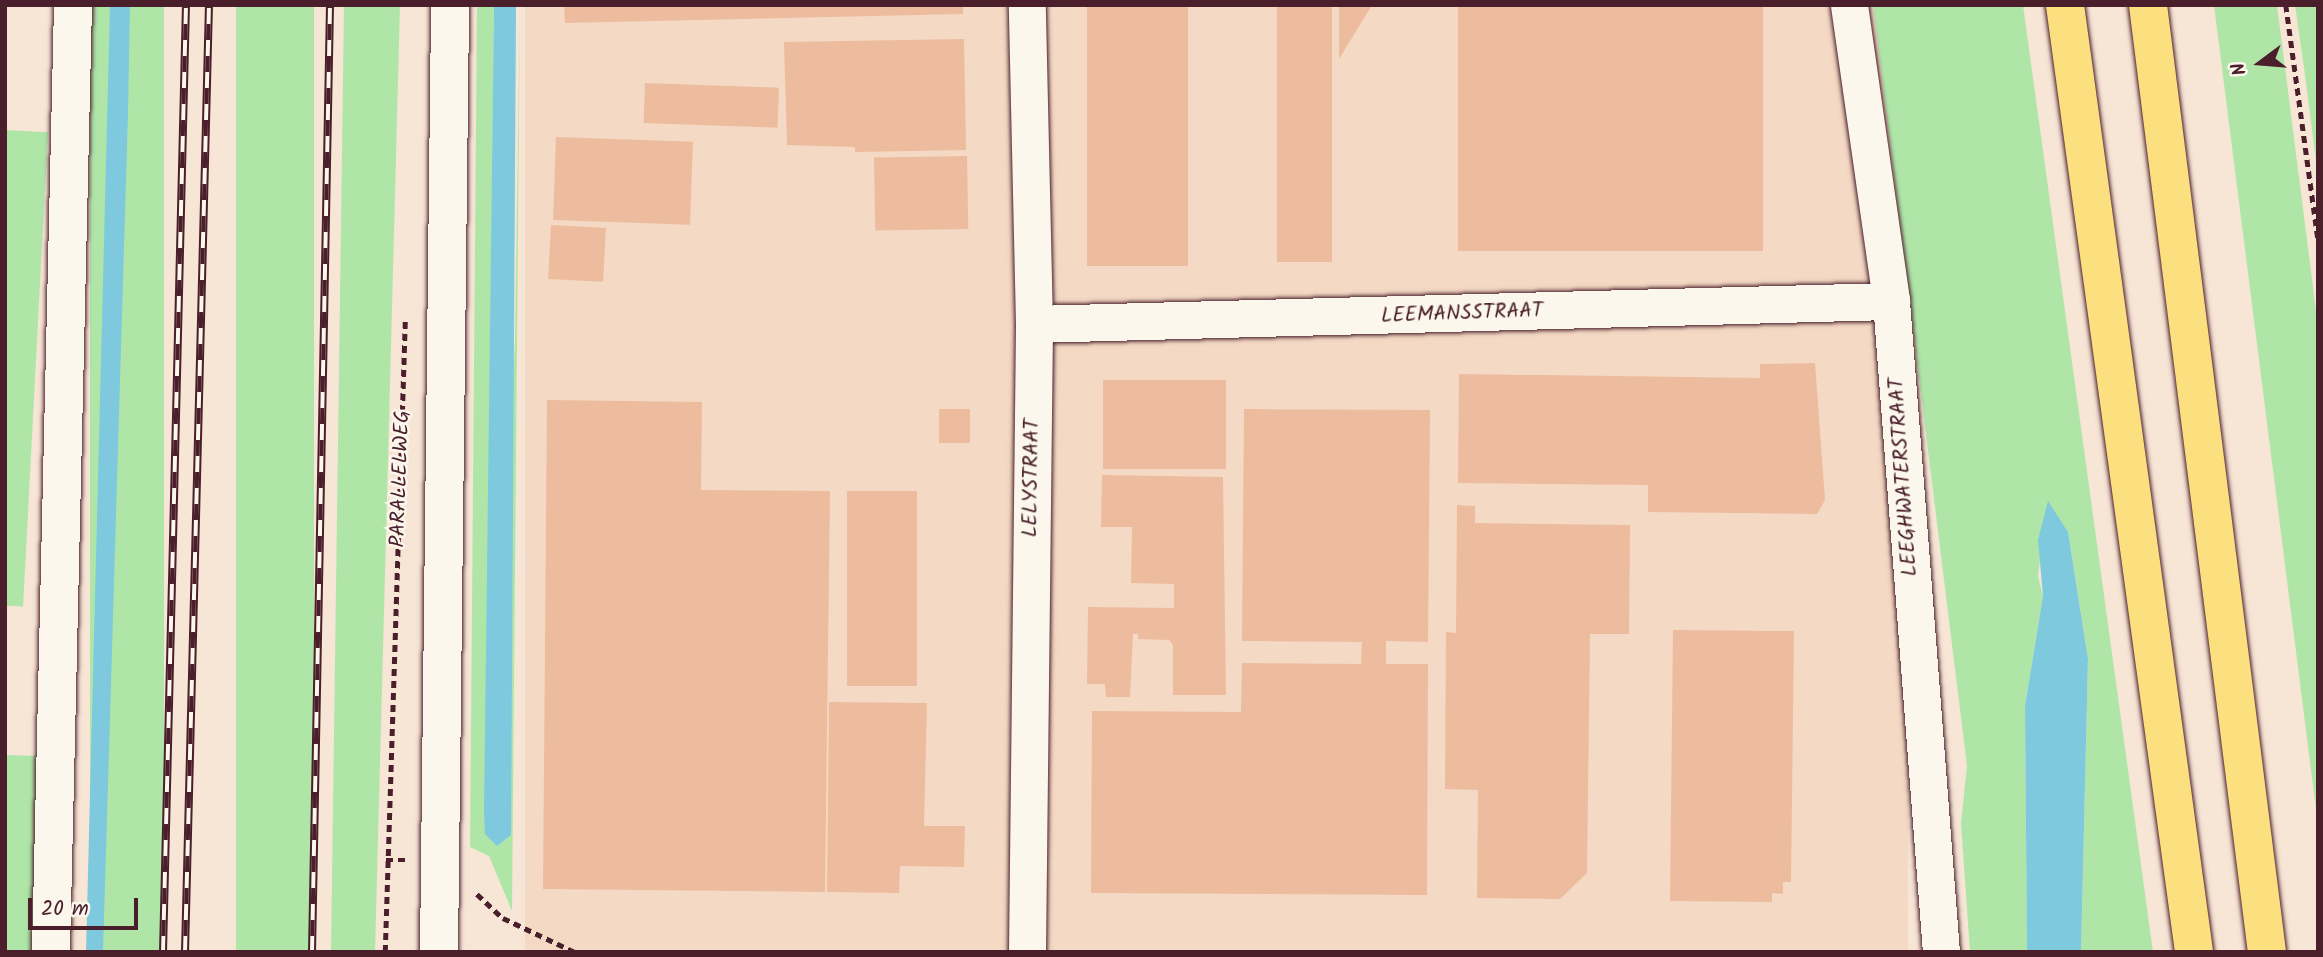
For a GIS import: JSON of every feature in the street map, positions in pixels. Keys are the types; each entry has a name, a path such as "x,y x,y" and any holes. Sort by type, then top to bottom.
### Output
{"highway":[{"path":"2065,5 2194,952"},
{"path":"2148,5 2267,952"}],"main road":[{"path":"51,952 73,5"},
{"name":"PARALLELWEG","path":"439,952 450,5"}],"street":[{"name":"LELYSTRAAT","path":"1027,5 1034,324 1027,952"},
{"name":"LEEGHWATERSTRAAT","path":"1849,5 1891,301 1941,952"},
{"name":"LEEMANSSTRAAT","path":"1034,324 1891,301"}],"path":[{"path":"2286,5 2318,238"},
{"name":"PARALLELWEG","path":"385,952 405,314"},
{"path":"386,860 440,860 503,918 575,952"}],"shaded area":[{"path":"525,5 1908,5 1908,952 525,952"}],"green space":[{"path":"90,5 164,5 164,952 90,952"},
{"path":"236,5 314,5 314,952 236,952"},
{"path":"344,5 400,5 375,952 331,952"},
{"path":"477,5 494,5 485,834 515,342 520,5 512,911 489,856 470,847"},
{"path":"1873,5 2023,5 2153,952 2081,952 2088,659 2068,532 2048,502 2038,576 2043,596 2025,706 2027,952 1970,952 1961,823 1967,766"},
{"path":"2214,5 2277,5 2313,287 2318,328 2318,825"},
{"path":"2295,5 2318,5 2318,177 2305,75"},
{"path":"5,130 48,132 23,607 5,606"},
{"path":"5,755 39,756 33,952 5,952"}],"water":[{"path":"110,5 130,5 128,113 103,952 86,952"},
{"path":"494,5 516,5 511,835 497,846 485,834 484,813"},
{"path":"2048,501 2068,532 2088,659 2081,952 2027,952 2025,706 2043,596 2038,540"}],"building":[{"path":"564,5 963,5 963,14 565,23"},
{"path":"1087,5 1188,5 1188,266 1087,266"},
{"path":"1277,5 1332,5 1332,262 1277,262"},
{"path":"1339,5 1372,5 1339,59"},
{"path":"1458,5 1763,5 1763,251 1458,251"},
{"path":"964,39 966,150 855,152 855,147 787,145 784,42"},
{"path":"645,83 779,88 778,128 644,123"},
{"path":"556,137 693,142 690,225 553,220"},
{"path":"967,156 968,229 875,231 874,158"},
{"path":"551,225 606,228 603,282 548,279"},
{"path":"1815,363 1825,500 1817,514 1648,512 1648,485 1458,483 1459,374 1760,378 1760,364"},
{"path":"1103,380 1226,380 1226,469 1103,469"},
{"path":"547,400 702,402 701,490 830,491 825,892 543,889"},
{"path":"939,409 970,409 970,443 939,443"},
{"path":"1244,409 1430,410 1428,642 1386,641 1386,664 1428,664 1427,895 1091,893 1092,711 1241,712 1242,663 1361,664 1362,642 1242,641"},
{"path":"1102,475 1223,477 1226,695 1173,695 1173,645 1169,640 1138,639 1138,634 1133,634 1130,697 1106,697 1105,684 1087,684 1088,607 1174,608 1174,584 1131,583 1132,527 1101,527"},
{"path":"847,491 917,491 917,686 847,686"},
{"path":"1457,505 1475,506 1475,523 1630,525 1629,634 1590,634 1587,873 1560,899 1477,898 1478,790 1445,789 1446,632 1456,633"},
{"path":"1673,630 1794,631 1791,882 1783,882 1783,894 1772,893 1772,902 1670,901"},
{"path":"829,702 927,703 924,826 965,826 964,867 900,866 899,893 827,892"}],"railway":[{"path":"163,952 186,5"},
{"path":"185,952 209,5"},
{"path":"312,952 330,5"}]}
